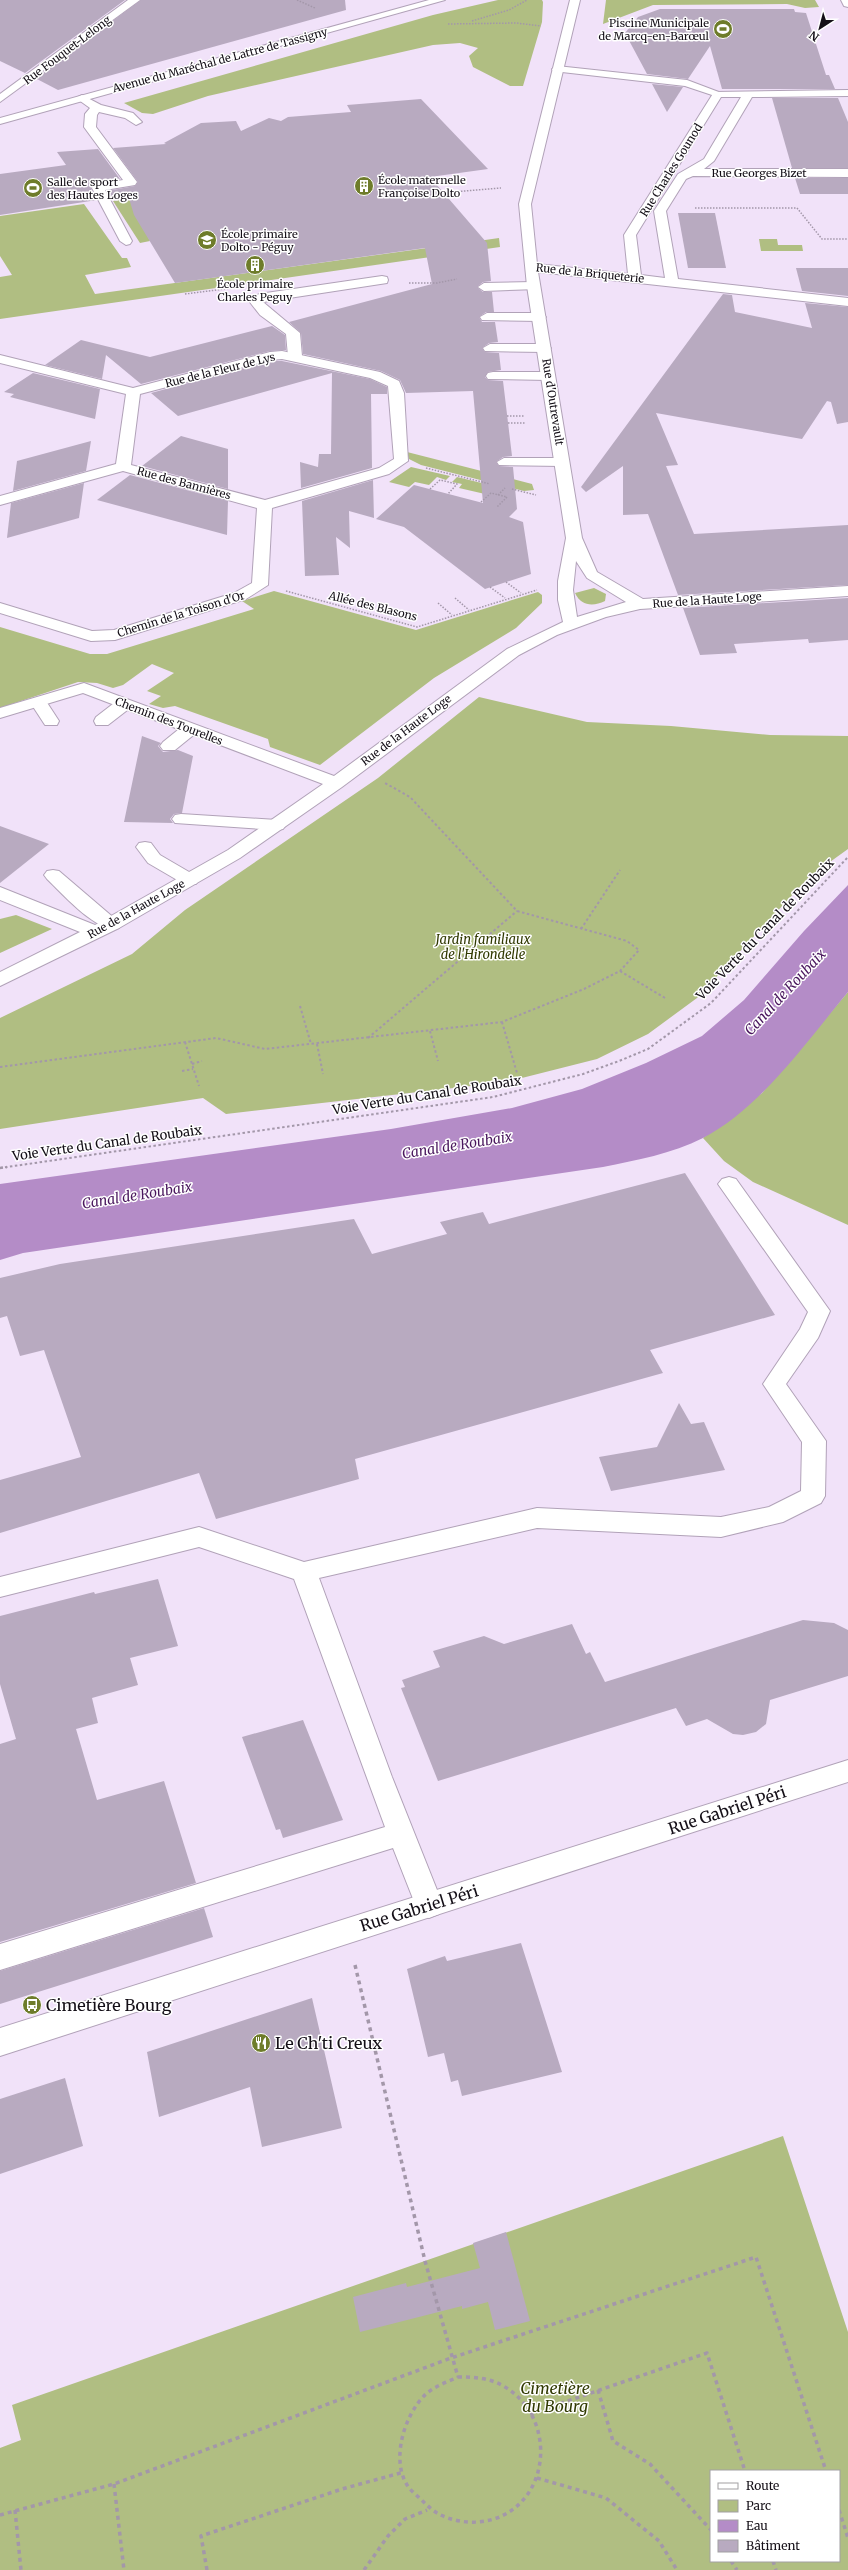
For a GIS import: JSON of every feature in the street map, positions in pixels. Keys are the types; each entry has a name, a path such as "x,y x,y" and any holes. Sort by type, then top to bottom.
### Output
{"street":[{"name":"Rue Fouquet-Lelong","path":"0,89 121,0"},
{"name":"Rue Fouquet-Lelong","path":"0,99 135,0"},
{"name":"Avenue du Maréchal de Lattre de Tassigny","path":"0,121 440,0"},
{"name":"Rue de la Briqueterie","path":"575,0 525,204 532,278 636,278 848,302"},
{"path":"846,0 848,4"},
{"path":"557,69 687,83 718,94 848,93"},
{"name":"Rue Charles Gounod","path":"636,278 630,235 718,94"},
{"name":"Rue Charles Gounod","path":"672,282 660,215 662,208 688,172 708,160 748,94"},
{"path":"82,98 97,108 129,115 136,122"},
{"path":"97,108 91,114 90,127 131,182 98,188 126,241"},
{"name":"Rue Georges Bizet","path":"677,160 848,161"},
{"name":"Rue Georges Bizet","path":"669,172 848,173"},
{"path":"483,284 532,278"},
{"name":"Rue d'Outrevault","path":"532,278 574,538 586,567 592,575 640,604"},
{"path":"294,356 293,333 265,312 255,301 259,298 382,280"},
{"path":"514,312 486,314 539,317"},
{"path":"490,346 544,345"},
{"name":"Rue de la Fleur de Lys","path":"133,392 270,356 294,356 375,375 394,384 397,393 401,461 384,471 265,505"},
{"path":"2,360 133,392"},
{"path":"498,379 549,378"},
{"name":"Rue des Bannières","path":"133,392 124,467 265,505"},
{"path":"504,462 562,462"},
{"path":"0,501 124,467"},
{"name":"Chemin de la Toison d'Or","path":"0,608 91,636 115,635 240,596 260,585 265,505"},
{"name":"Rue d'Outrevault","path":"571,624 564,592 564,583 574,538"},
{"name":"Rue de la Haute Loge","path":"0,980 112,924 190,880 277,825 497,663 537,639 571,624 608,611 640,604 848,592"},
{"name":"Chemin des Tourelles","path":"0,713 84,688 336,783"},
{"path":"38,702 51,721"},
{"path":"102,722 124,704"},
{"path":"169,746 190,729"},
{"path":"181,819 277,825"},
{"path":"145,847 154,859 190,880"},
{"path":"53,875 96,914 112,924"},
{"path":"0,893 96,932"},
{"path":"0,1587 199,1537 304,1572 537,1518 721,1527 774,1515 813,1496 814,1441 774,1384 810,1332 819,1310 729,1184"},
{"path":"304,1572 401,1834 429,1905"},
{"name":"Rue Gabriel Péri","path":"0,2042 844,1773"},
{"path":"0,1957 401,1834"}],"path":[{"path":"469,22 509,10 527,0"},
{"path":"440,193 502,188"},
{"path":"662,208 797,208 822,239 848,239"},
{"path":"382,280 386,284 437,283 462,278"},
{"path":"185,294 232,288 255,301"},
{"path":"507,416 529,416"},
{"path":"508,423 530,423"},
{"path":"448,482 455,475"},
{"path":"430,489 440,480 457,484 448,494"},
{"path":"498,495 506,488"},
{"path":"482,502 491,493 507,497 497,506"},
{"path":"506,582 521,594"},
{"name":"Allée des Blasons","path":"260,585 417,627 521,594 542,590"},
{"path":"490,587 505,599"},
{"path":"455,598 469,610"},
{"path":"438,603 452,616"},
{"path":"0,1067 216,1038 265,1049 502,1022 584,989 620,971 639,950 634,945 517,911 410,797 358,766"},
{"name":"Voie Verte du Canal de Roubaix","path":"0,1168 493,1097 583,1074 619,1062 654,1045 711,1003 848,857"},
{"path":"581,929 620,870"},
{"path":"367,1038 517,911"},
{"path":"620,971 665,998"},
{"path":"300,1006 311,1044"},
{"path":"502,1022 517,1073"},
{"path":"430,1031 438,1061"},
{"path":"185,1042 199,1086"},
{"path":"317,1044 323,1074"},
{"path":"192,1064 202,1061"},
{"path":"182,1071 193,1069"},
{"path":"345,1932 451,2358 458,2377"},
{"path":"0,2515 114,2484 451,2358 756,2257 826,2470"},
{"path":"530,2414 707,2353 745,2470"},
{"path":"458,2377 476,2377 500,2383 515,2392 537,2422 542,2448 541,2468 532,2492 522,2506 497,2523 472,2527 456,2526 427,2510 411,2490 404,2472 401,2445 408,2419 426,2394 435,2387 458,2377"},
{"path":"598,2390 612,2441 650,2464 710,2529"},
{"path":"207,2570 201,2536 342,2489 404,2472"},
{"path":"537,2478 543,2478 606,2498 659,2541 677,2570"},
{"path":"114,2484 124,2570"},
{"path":"15,2510 21,2570"},
{"path":"364,2570 388,2536 405,2519 427,2510"},
{"path":"840,2513 848,2538"}],"green space":[{"path":"498,0 542,0 543,2 542,22 523,86 510,86 473,67 469,56 478,48 460,43 433,45 208,96 153,114 142,113 124,103 433,15"},
{"path":"606,0 815,0 819,7 805,8 787,4 653,5 603,24"},
{"path":"129,199 150,241 140,243 113,201"},
{"path":"84,204 122,258 127,258 131,267 85,275 95,294 499,238 500,247 0,319 0,277 12,275 0,256 0,216"},
{"path":"759,239 777,239 778,245 802,245 803,251 761,251"},
{"path":"407,452 532,484 534,490 524,491 421,465 409,459"},
{"path":"411,467 450,476 446,480 437,477 429,485 415,482 409,487 389,482"},
{"path":"457,477 502,488 485,494 459,488 462,484 452,482"},
{"path":"594,588 606,594 605,601 592,605 584,603 575,593"},
{"path":"274,591 416,630 538,592 542,595 542,603 516,628 434,678 320,765 270,747 268,739 175,706 163,708 149,704 161,696 147,691 174,673 152,664 123,685 113,688 97,683 78,682 0,708 0,627 90,654 107,654 254,609 242,601"},
{"name":"Jardin familiaux de l'Hirondelle","path":"479,697 587,722 671,726 770,735 848,736 848,849 809,877 697,998 648,1034 597,1059 506,1082 226,1114 203,1098 0,1129 0,1018 132,954 185,910 378,778"},
{"path":"16,915 52,929 0,953 0,919"},
{"path":"848,992 848,1225 753,1182 724,1161 703,1138 762,1093"},
{"name":"Cimetière du Bourg","path":"783,2136 848,2332 848,2570 0,2570 0,2448 21,2440 12,2405"}],"water":[{"name":"Canal de Roubaix","path":"848,885 848,992 782,1072 763,1092 744,1110 724,1125 691,1144 654,1156 603,1167 23,1253 0,1260 0,1184 391,1129 512,1108 582,1089 646,1063 702,1036 744,1000 804,931"}],"building":[{"path":"0,0 125,0 25,73 0,61"},
{"path":"141,0 345,0 346,10 58,90 35,78"},
{"path":"660,9 794,9 795,12 806,13 826,75 829,75 835,89 722,89 710,46 688,79 647,74 625,33 638,17"},
{"path":"652,84 683,87 667,112"},
{"path":"772,98 838,98 848,122 848,168 792,168"},
{"path":"421,99 488,169 430,177 487,243 491,281 483,282 477,287 483,292 492,292 494,312 486,312 479,317 482,322 495,322 498,342 489,343 482,348 485,352 499,353 501,370 488,372 485,377 488,380 503,381 512,456 503,457 496,462 499,466 513,467 517,509 509,517 523,522 531,574 485,589 404,527 376,519 414,485 483,503 473,391 406,393 400,380 381,371 303,354 301,333 289,322 432,284 425,248 175,283 134,215 128,195 111,198 107,191 135,186 138,182 113,148 166,144 164,143 201,123 236,121 241,131 269,118 281,121 288,117 351,112 347,105"},
{"path":"98,149 120,179 93,184 91,189 97,200 0,215 0,174 66,165 57,152"},
{"path":"795,178 848,178 848,194 800,194"},
{"path":"678,213 715,213 726,268 688,268"},
{"path":"796,268 848,268 848,296 802,291"},
{"path":"723,294 732,295 735,312 812,328 805,303 848,307 848,422 837,424 831,402 827,401 802,439 656,413 678,465 666,466 694,534 848,525 848,585 678,595 648,514 623,515 623,466 586,492 581,487"},
{"path":"272,326 285,335 286,350 270,351 141,384 106,355 102,379 45,365 81,340 150,357"},
{"path":"270,361 282,361 370,379 387,387 387,394 371,394 372,468 301,488 300,462 318,467 319,454 331,454 332,373 178,416 151,393"},
{"path":"33,373 100,389 95,419 10,397 14,394 4,392"},
{"path":"181,436 228,449 228,489 142,466"},
{"path":"91,441 86,471 13,491 17,461"},
{"path":"130,475 228,501 227,535 97,500"},
{"path":"373,480 374,518 349,511 350,548 336,537 339,575 305,576 302,501"},
{"path":"84,483 79,518 7,538 11,503"},
{"path":"848,598 848,640 809,643 808,639 734,644 737,653 700,655 683,608"},
{"path":"142,736 161,743 158,746 163,752 178,750 193,756 182,813 174,814 170,819 173,823 124,822"},
{"path":"0,826 49,844 0,883"},
{"path":"685,1173 775,1315 650,1350 663,1373 355,1459 359,1479 216,1519 199,1473 0,1533 0,1480 81,1457 44,1350 20,1356 7,1316 0,1318 0,1278 60,1264 354,1219 372,1254 447,1234 440,1222 483,1212 489,1224"},
{"path":"679,1403 691,1424 704,1422 725,1470 611,1491 599,1457 657,1447"},
{"path":"158,1579 178,1646 130,1658 138,1685 92,1698 98,1723 76,1729 97,1800 164,1781 196,1883 0,1942 0,1744 16,1739 0,1684 0,1616 94,1592 95,1594"},
{"path":"803,1620 834,1623 848,1630 848,1676 770,1700 766,1724 756,1732 743,1735 733,1734 707,1719 686,1726 676,1708 438,1781 401,1688 405,1687 402,1680 440,1667 433,1651 484,1636 504,1644 572,1624 586,1654 590,1652 605,1682"},
{"path":"303,1720 343,1820 283,1838 280,1829 276,1830 242,1737"},
{"path":"204,1908 213,1937 0,2004 0,1971"},
{"path":"521,1943 562,2072 462,2096 458,2080 451,2082 444,2053 428,2057 407,1969 445,1956 447,1961"},
{"path":"312,1998 342,2128 262,2147 250,2087 159,2117 147,2052"},
{"path":"65,2078 83,2146 0,2174 0,2099"},
{"path":"506,2232 530,2321 495,2330 488,2302 462,2309 462,2306 360,2332 353,2297 406,2283 407,2287 480,2268 473,2243"}],"place":[{"name":"Piscine Municipale de Marcq-en-Barœul","path":"723,29"},
{"name":"École maternelle Françoise Dolto","path":"364,186"},
{"name":"Salle de sport des Hautes Loges","path":"33,188"},
{"name":"École primaire Dolto - Péguy","path":"207,240"},
{"name":"École primaire Charles Peguy","path":"255,265"},
{"name":"Cimetière Bourg","path":"32,2005"},
{"name":"Le Ch'ti Creux","path":"261,2043"}]}
